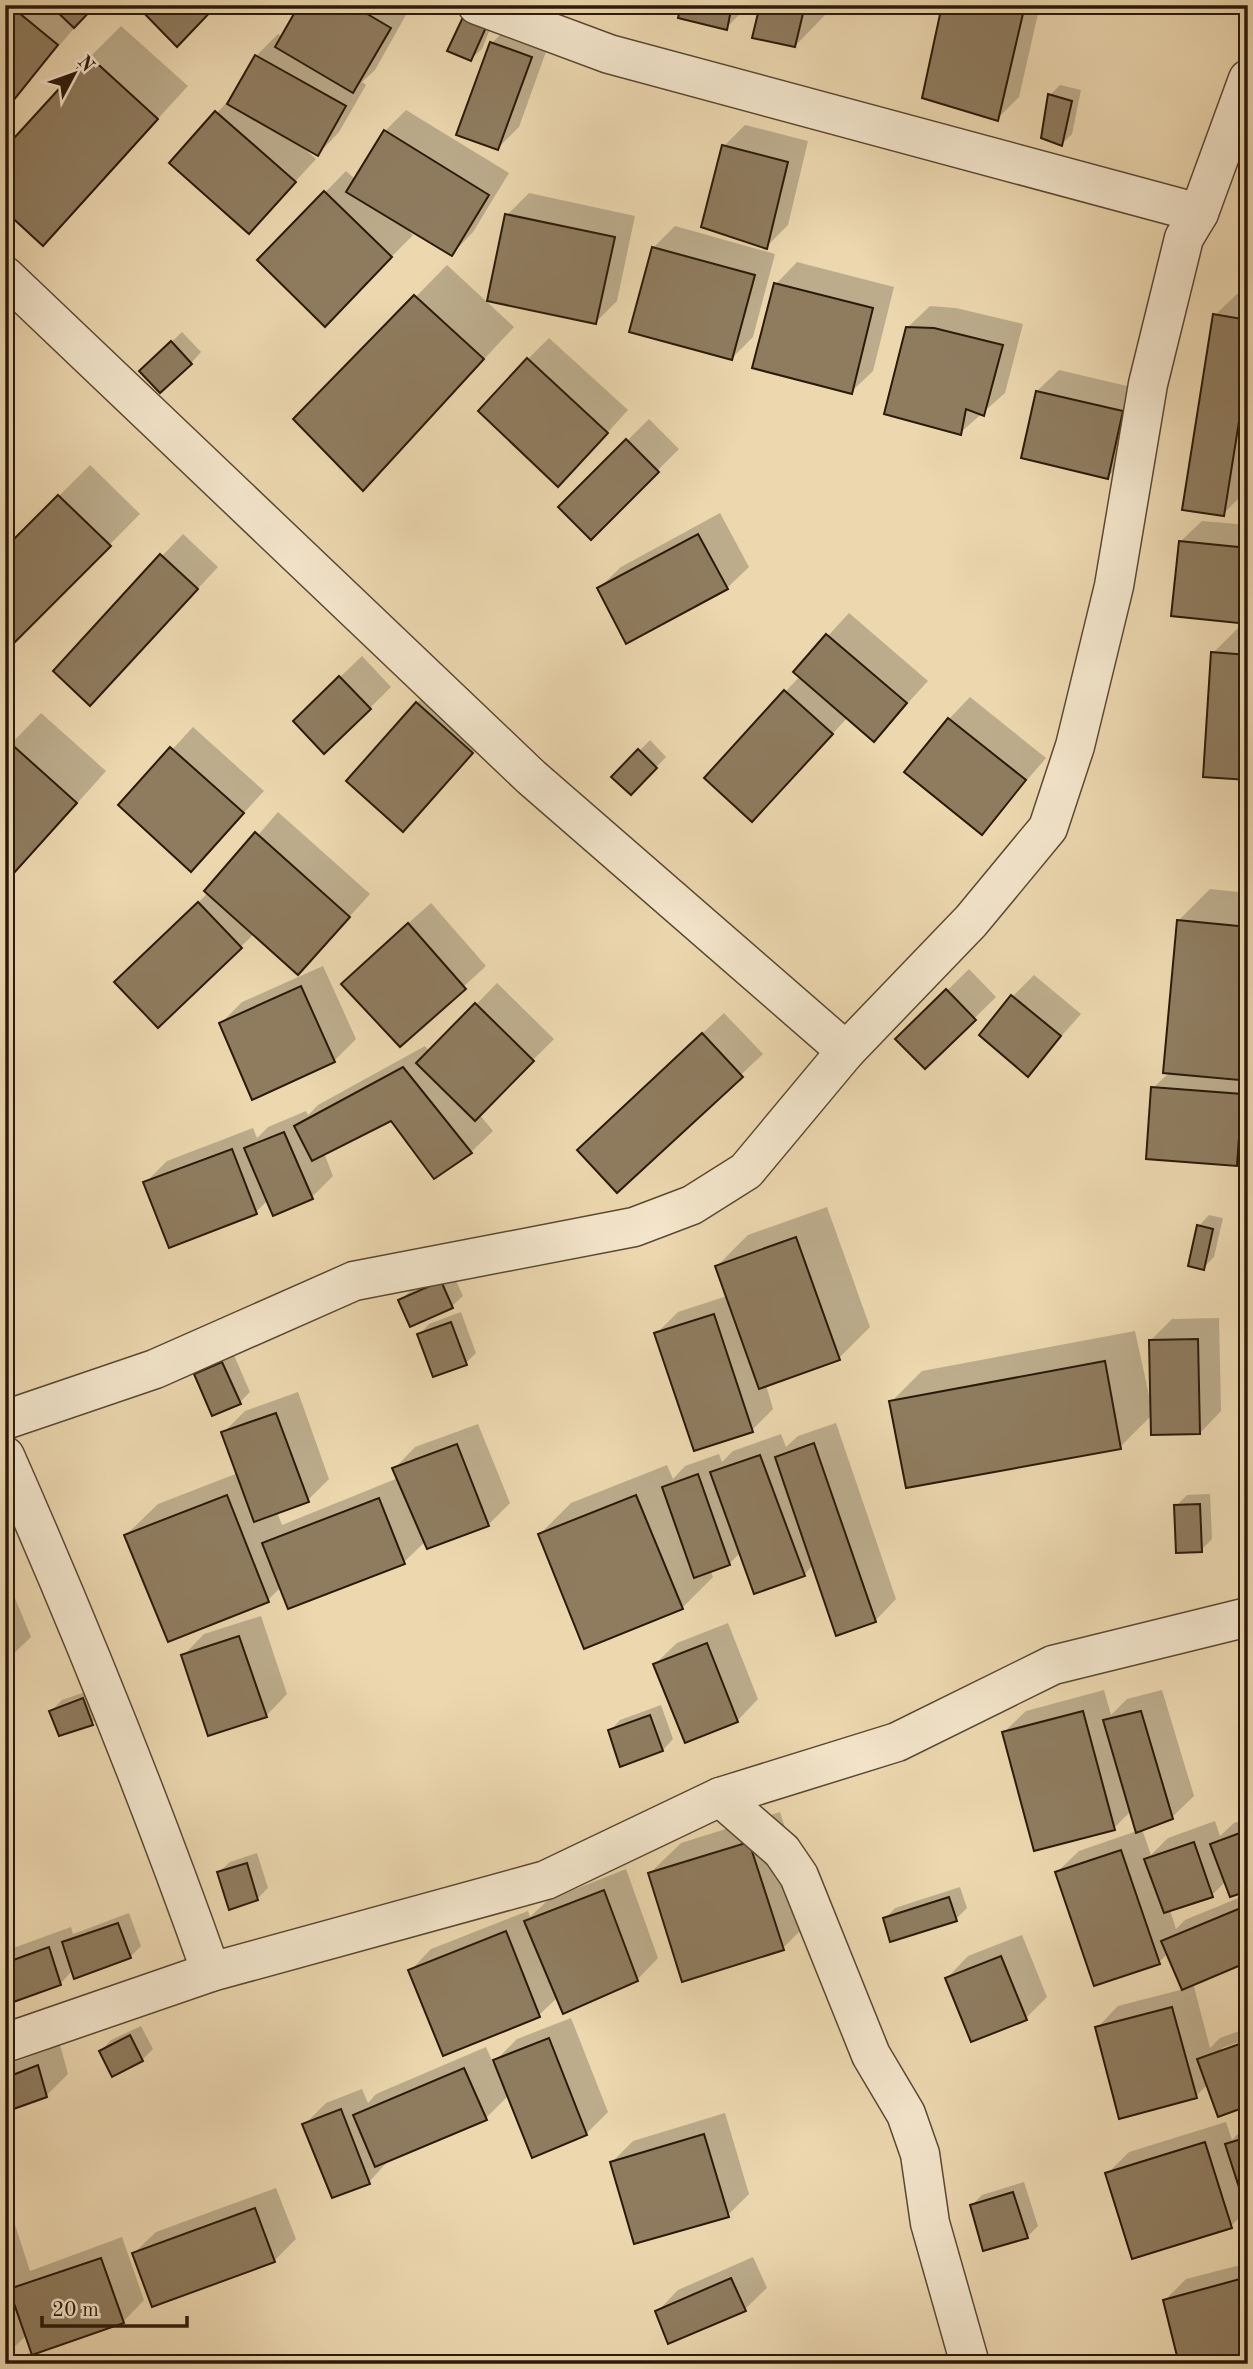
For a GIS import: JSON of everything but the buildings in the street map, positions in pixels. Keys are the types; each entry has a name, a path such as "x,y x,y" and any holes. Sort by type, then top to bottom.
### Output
{"street":[{"path":"477,5 609,54 1199,213"},
{"path":"5,1420 155,1369 354,1281 634,1227 692,1205 746,1171 846,1051 971,921 1048,828 1075,746 1114,586 1149,384 1184,238 1199,213 1248,79"},
{"path":"5,276 531,777 846,1051"},
{"path":"5,1457 78,1620 162,1835 211,1972"},
{"path":"5,2043 211,1972 546,1880 720,1797 897,1742 1053,1665 1248,1617"},
{"path":"720,1797 782,1851 799,1876 871,2055 906,2114 920,2154 930,2223 970,2364"}]}
